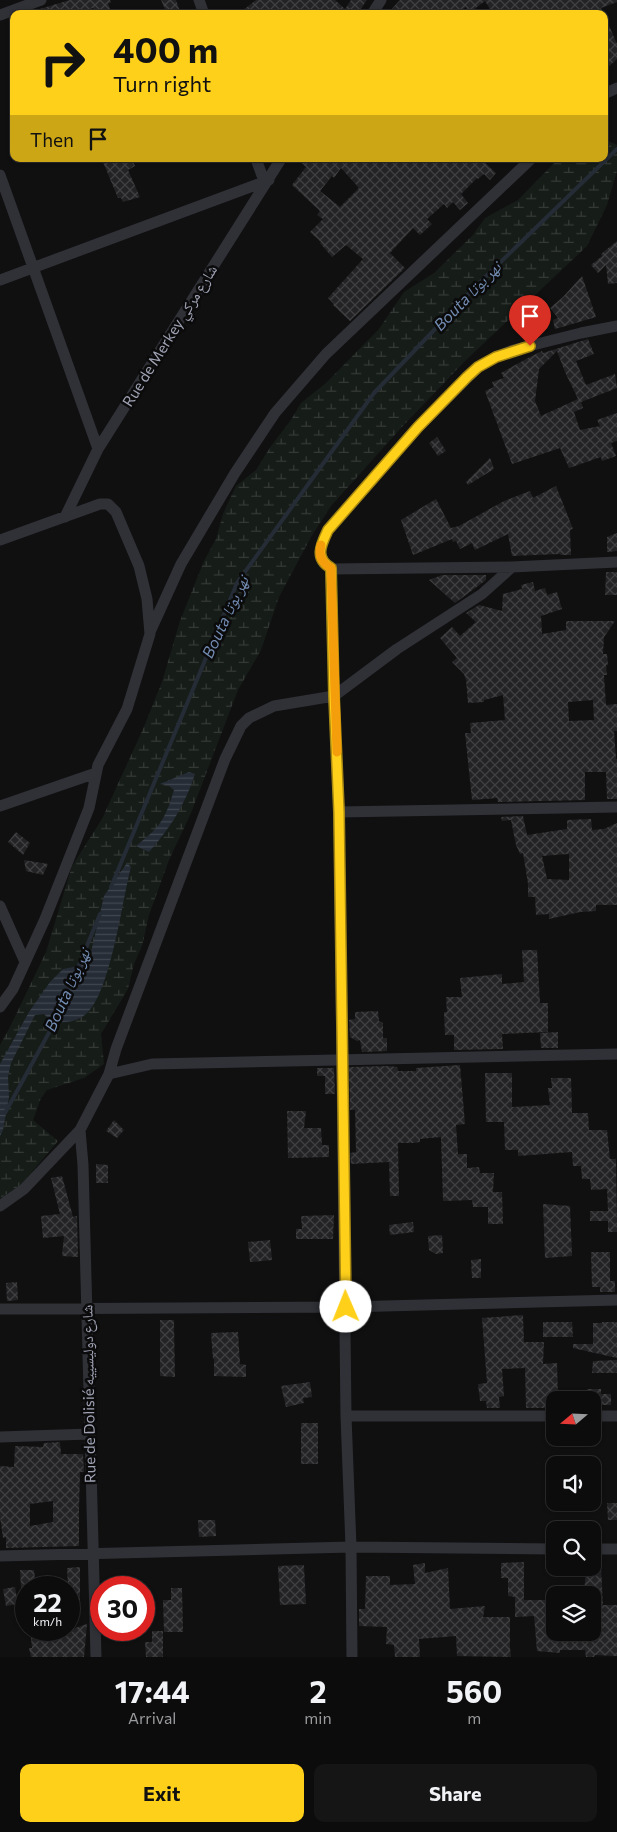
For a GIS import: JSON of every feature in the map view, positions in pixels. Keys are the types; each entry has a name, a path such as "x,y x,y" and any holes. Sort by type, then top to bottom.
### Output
{"street":[{"path":"14,10 41,0"},
{"path":"0,280 266,180 257,162"},
{"name":"Rue de Merkey شارع مركي","path":"65,516 98,449 279,162"},
{"path":"0,1007 13,989 45,919 89,808 98,765 127,709 150,634 181,564 235,473 276,413 326,354 528,162"},
{"path":"0,175 98,449"},
{"path":"617,326 513,350 478,367 418,427 328,530 320,550 324,564 331,568 512,566 617,562"},
{"path":"0,540 100,504 108,504 116,512 139,566 147,599 150,634"},
{"path":"0,1206 24,1189 80,1130 109,1074 116,1049 225,759 241,726 249,718 274,706 334,696 397,649 482,594 512,566"},
{"path":"331,568 339,812 346,1416 351,1547 352,1657"},
{"path":"0,806 96,773"},
{"path":"339,812 617,807"},
{"path":"0,906 25,962"},
{"path":"109,1074 152,1064 617,1054"},
{"name":"Rue de Dolisié شارع دوليسييه","path":"80,1130 84,1165 96,1657"},
{"path":"0,1309 346,1307 617,1300"},
{"path":"346,1416 546,1416"},
{"path":"601,1416 617,1416"},
{"path":"0,1437 90,1434"},
{"path":"0,1556 351,1547 546,1548"},
{"path":"601,1549 617,1549"}],"green space":[{"path":"608,141 617,145 617,171 607,205 587,246 465,361 401,428 331,506 311,537 279,597 261,650 238,690 191,813 169,860 149,915 142,946 134,964 128,989 101,1034 104,1064 84,1078 47,1090 41,1098 33,1120 58,1141 22,1184 0,1199 0,1045 46,952 72,866 102,819 143,729 162,682 180,621 204,561 216,539 223,514 236,486 256,470 301,403 326,383 379,329 404,292 434,273 473,235 485,218 518,200 555,162 608,162"}],"water":[{"path":"189,772 195,774 191,785 182,806 163,835 149,852 136,846 156,828 168,809 174,790 168,785 160,784"},
{"path":"127,863 131,867 114,948 100,992 92,1008 82,1017 75,1020 52,1022 44,1014 35,1015 11,1063 8,1076 9,1097 3,1130 0,1136 0,1064 29,1012 50,982 63,969 79,966 91,952 104,896"}],"building":[{"path":"70,0 110,0 111,3 108,3 111,10 94,10 93,8 86,10 36,10"},
{"path":"161,0 176,0 180,10 165,10"},
{"path":"256,0 335,0 345,9 351,0 367,0 360,10 243,10"},
{"path":"400,0 617,0 617,2 601,8 602,10 491,10 485,1 473,10 468,10 466,7 462,10 391,10"},
{"path":"608,23 617,44 617,59 608,67"},
{"path":"103,162 133,162 135,166 128,170 140,197 123,202 121,198 118,198"},
{"path":"300,162 484,162 496,173 490,180 484,174 477,178 461,194 468,203 460,210 453,202 447,208 444,204 427,219 432,224 420,235 413,228 390,253 405,268 350,321 328,298 363,259 346,245 332,257 321,242 310,232 323,219 317,215 320,211 292,185 306,167","holes":["341,168 359,188 340,207 320,191 332,176 334,178"]},
{"path":"617,241 617,283 608,284 606,265 598,273 591,265"},
{"path":"582,276 596,317 555,329 553,320 558,318 550,308"},
{"path":"588,339 594,354 576,361 586,385 615,374 617,388 581,402 583,408 574,412 580,430 600,426 597,420 617,413 617,441 611,443 616,456 602,461 601,457 569,468 560,448 512,464 485,391 494,387 492,382 504,378 501,373 542,351 543,353","holes":["557,351 578,399 541,416 535,401 539,369"]},
{"path":"437,437 446,451 438,456 429,443"},
{"path":"490,458 494,469 468,485 466,482"},
{"path":"556,486 573,529 570,530 571,555 512,556 508,534 475,550 472,543 460,549 456,541 453,542 452,539 413,555 401,520 436,499 451,528 459,526 504,501 530,491 533,498"},
{"path":"617,533 617,551 607,552 607,537"},
{"path":"606,572 617,572 617,595 605,595"},
{"path":"442,575 486,575 486,580 455,603 429,580"},
{"path":"533,582 535,591 545,588 547,595 557,592 562,609 541,616 542,634 566,630 566,621 615,621 604,637 603,654 607,654 608,665 606,665 607,675 604,675 606,705 617,704 617,731 614,731 617,759 617,799 607,799 606,772 585,772 585,800 498,802 497,798 472,800 465,733 471,733 470,723 505,720 503,695 484,700 484,702 468,703 464,674 452,662 457,658 440,638 452,627 460,636 476,622 466,613 479,605 502,611 503,594 522,589 521,585","holes":["593,700 594,720 569,721 568,702"]},
{"path":"523,816 527,835 567,829 567,820 591,819 592,830 604,829 617,823 617,905 596,905 596,911 580,912 549,919 549,914 536,915 535,897 528,897 523,853 520,854 516,845 511,820 502,821 501,817","holes":["569,854 569,880 547,879 542,856"]},
{"path":"16,832 30,843 23,855 8,842"},
{"path":"24,860 48,864 43,875 26,871"},
{"path":"522,950 537,950 540,1003 548,1003 548,1032 502,1034 503,1049 454,1050 454,1035 445,1035 444,1012 447,1012 446,997 462,997 460,978 502,974 502,984 524,982"},
{"path":"378,1011 379,1021 383,1023 383,1038 387,1038 387,1051 362,1052 360,1040 357,1041 350,1037 349,1020 355,1019 355,1012"},
{"path":"558,1032 558,1048 541,1048 540,1033"},
{"path":"460,1065 465,1124 456,1125 458,1154 467,1154 467,1168 479,1167 480,1173 494,1173 493,1192 502,1192 503,1224 488,1224 488,1207 473,1207 472,1200 443,1201 441,1137 420,1139 420,1142 413,1143 398,1143 399,1196 390,1196 389,1162 351,1164 350,1153 356,1152 355,1110 350,1110 349,1067 388,1066 397,1067 398,1071 416,1071 416,1068"},
{"path":"317,1068 334,1068 335,1094 325,1094 325,1076 317,1076"},
{"path":"485,1073 512,1073 512,1107 550,1105 548,1088 552,1088 551,1078 571,1078 572,1113 588,1113 589,1130 607,1130 610,1159 616,1159 617,1232 608,1232 608,1221 590,1221 590,1211 608,1211 607,1189 591,1190 590,1179 582,1179 581,1166 573,1166 572,1152 518,1156 518,1150 505,1150 504,1122 486,1122"},
{"path":"287,1111 306,1111 304,1128 321,1128 322,1145 329,1145 329,1157 288,1158"},
{"path":"114,1120 124,1130 117,1138 106,1131"},
{"path":"96,1164 108,1165 108,1183 96,1183"},
{"path":"62,1176 73,1217 77,1216 78,1257 62,1256 64,1236 43,1238 41,1216 60,1214 51,1178"},
{"path":"543,1204 570,1206 572,1256 545,1258"},
{"path":"334,1215 333,1239 296,1239 296,1229 302,1229 301,1216"},
{"path":"413,1222 414,1232 390,1235 389,1225"},
{"path":"442,1235 443,1253 436,1254 429,1250 428,1236"},
{"path":"270,1240 272,1260 250,1262 248,1242"},
{"path":"591,1252 610,1252 610,1281 615,1281 615,1292 600,1292 600,1287 592,1287"},
{"path":"481,1259 481,1278 472,1278 471,1260"},
{"path":"17,1282 18,1300 7,1301 6,1283"},
{"path":"523,1315 524,1342 544,1342 543,1364 557,1363 558,1391 546,1391 546,1408 526,1408 525,1368 502,1369 504,1396 499,1397 500,1408 487,1408 486,1401 480,1401 478,1384 487,1383 482,1318"},
{"path":"160,1320 174,1320 175,1377 160,1376"},
{"path":"543,1322 572,1322 573,1337 543,1337"},
{"path":"617,1322 617,1358 573,1348 573,1344 593,1344 593,1323"},
{"path":"238,1332 240,1364 246,1365 246,1377 214,1376 211,1333"},
{"path":"617,1360 617,1373 592,1373 593,1361"},
{"path":"310,1382 312,1397 303,1398 304,1403 286,1407 281,1386"},
{"path":"587,1389 601,1389 601,1391 587,1391"},
{"path":"601,1394 611,1394 611,1405 601,1405"},
{"path":"301,1423 318,1423 318,1464 301,1464"},
{"path":"60,1442 61,1454 83,1454 84,1472 80,1472 79,1546 6,1548 6,1537 3,1538 0,1517 0,1466 14,1467 15,1446 43,1447 44,1443","holes":["53,1501 53,1522 30,1526 30,1504"]},
{"path":"607,1503 617,1503 617,1520 608,1520"},
{"path":"198,1520 215,1520 216,1536 199,1537"},
{"path":"524,1562 524,1600 546,1600 546,1641 601,1641 601,1586 585,1586 585,1576 601,1576 601,1567 603,1605 617,1605 617,1656 595,1655 594,1657 586,1657 585,1650 560,1650 560,1653 537,1651 534,1616 515,1617 515,1597 508,1596 508,1578 501,1578 501,1563"},
{"path":"425,1563 425,1573 448,1568 450,1609 485,1606 483,1617 510,1617 511,1657 457,1656 456,1636 419,1639 420,1657 395,1657 394,1645 386,1644 387,1627 359,1626 359,1609 365,1609 366,1576 390,1576 390,1585 415,1584 413,1565"},
{"path":"304,1565 306,1604 280,1605 278,1566"},
{"path":"80,1567 80,1576 67,1576 67,1568"},
{"path":"20,1570 34,1570 35,1576 20,1576"},
{"path":"15,1587 15,1604 6,1606 3,1589"},
{"path":"171,1588 182,1588 183,1632 164,1632 163,1600 171,1600"},
{"path":"87,1624 84,1657 31,1657 29,1648 32,1648 31,1641 80,1641 80,1626"},
{"path":"155,1631 163,1631 163,1657 146,1657 145,1642 155,1641"}],"waterway":[{"name":"Bouta نهر بوتا","path":"608,158 617,149"},
{"name":"Bouta نهر بوتا","path":"111,887 237,583 374,393 478,284 604,162"},
{"name":"Bouta نهر بوتا","path":"77,970 100,914"},
{"name":"Bouta نهر بوتا","path":"5,1113 57,1018"}],"slow traffic":[{"path":"321,545 321,558 324,564 331,568 337,752"}],"route":[{"path":"346,1307 339,812 331,568 324,564 320,550 328,530 418,427 456,387 478,367 496,357 530,346"}]}
